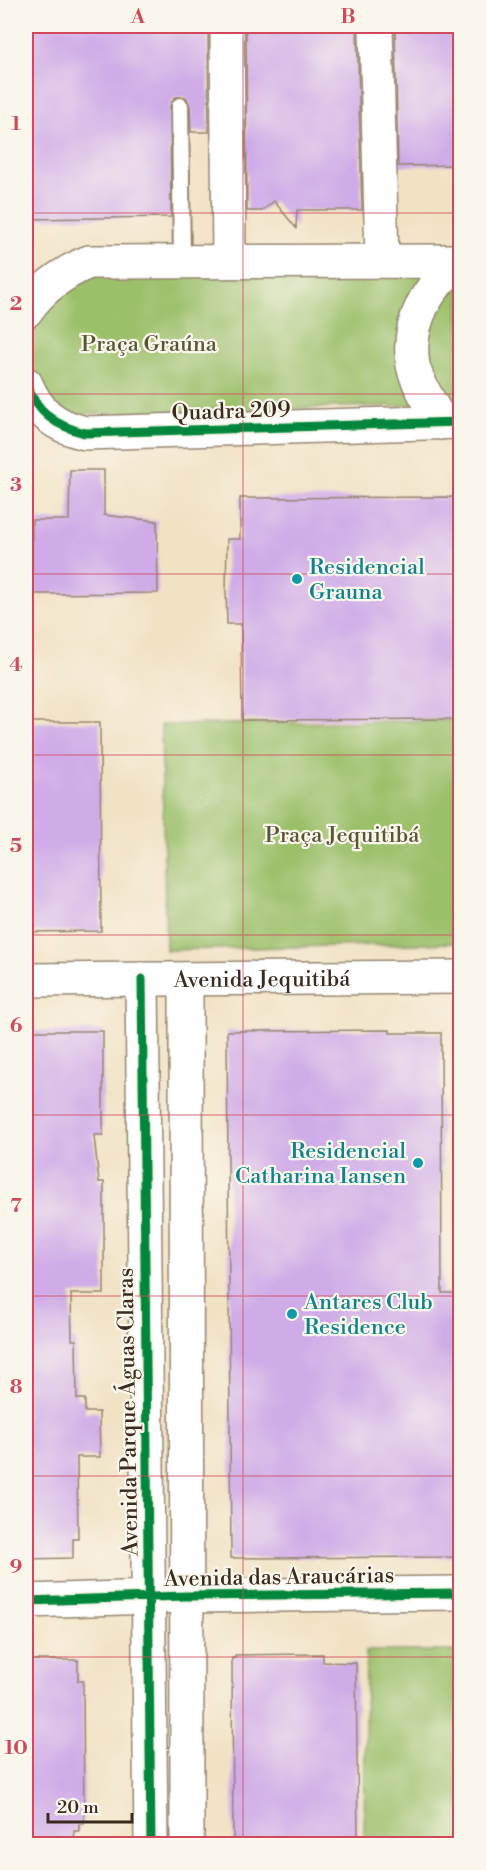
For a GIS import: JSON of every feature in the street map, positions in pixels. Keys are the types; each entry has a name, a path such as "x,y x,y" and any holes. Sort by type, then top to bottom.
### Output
{"street":[{"path":"227,26 229,261"},
{"path":"376,26 382,261"},
{"name":"Quadra 209","path":"26,311 37,295 54,280 69,270 89,262 460,261"},
{"name":"Quadra 209","path":"451,423 413,366 414,333 422,302 440,277 460,261"},
{"name":"Quadra 209","path":"26,384 46,416 62,428 85,433 451,423"},
{"name":"Avenida Jequitibá","path":"26,980 460,977"},
{"name":"Avenida Parque Águas Claras","path":"142,979 151,1845"},
{"path":"186,979 187,1845"},
{"path":"143,1129 185,1129"},
{"name":"Avenida das Araucárias","path":"26,1601 186,1596 460,1593"}],"lane":[{"path":"180,106 182,262"}],"green space":[{"name":"Praça Graúna","path":"460,274 460,404 72,414 53,404 29,370 26,350 28,324 75,275"},
{"name":"Praça Jequitibá","path":"460,720 460,943 166,950 161,725"},
{"path":"366,1651 460,1651 460,1844 364,1844"}],"building":[{"path":"26,26 208,26 209,132 191,132 190,106 186,97 175,97 170,106 171,217 26,219"},
{"path":"246,26 357,26 362,210 297,210 296,228 274,201 262,211 247,211"},
{"path":"395,26 460,26 460,165 398,166"},
{"path":"70,470 104,470 104,515 157,521 158,593 32,594 32,520 69,520"},
{"path":"460,497 460,719 242,720 241,624 227,624 226,590 227,539 240,539 240,498"},
{"path":"26,722 100,722 101,931 26,932"},
{"path":"390,1030 390,1033 441,1033 442,1293 460,1293 460,1557 231,1558 227,1031"},
{"path":"26,1031 103,1031 103,1135 94,1135 99,1182 104,1182 104,1294 71,1294 72,1340 76,1340 77,1399 85,1399 85,1412 99,1412 100,1457 77,1457 78,1539 73,1539 73,1558 26,1559"},
{"path":"323,1654 323,1662 356,1663 358,1845 233,1845 232,1658 235,1658 235,1655"},
{"path":"26,1660 78,1660 78,1681 83,1681 84,1824 79,1824 79,1831 74,1831 74,1845 26,1845"}],"cycle path":[{"path":"26,384 36,403 49,417 85,433 460,422"},
{"path":"142,979 151,1844"},
{"path":"26,1601 186,1596 460,1593"}],"place":[{"name":"Residencial Grauna","path":"297,579"},
{"name":"Residencial Catharina Iansen","path":"418,1163"},
{"name":"Antares Club Residence","path":"292,1314"}]}
